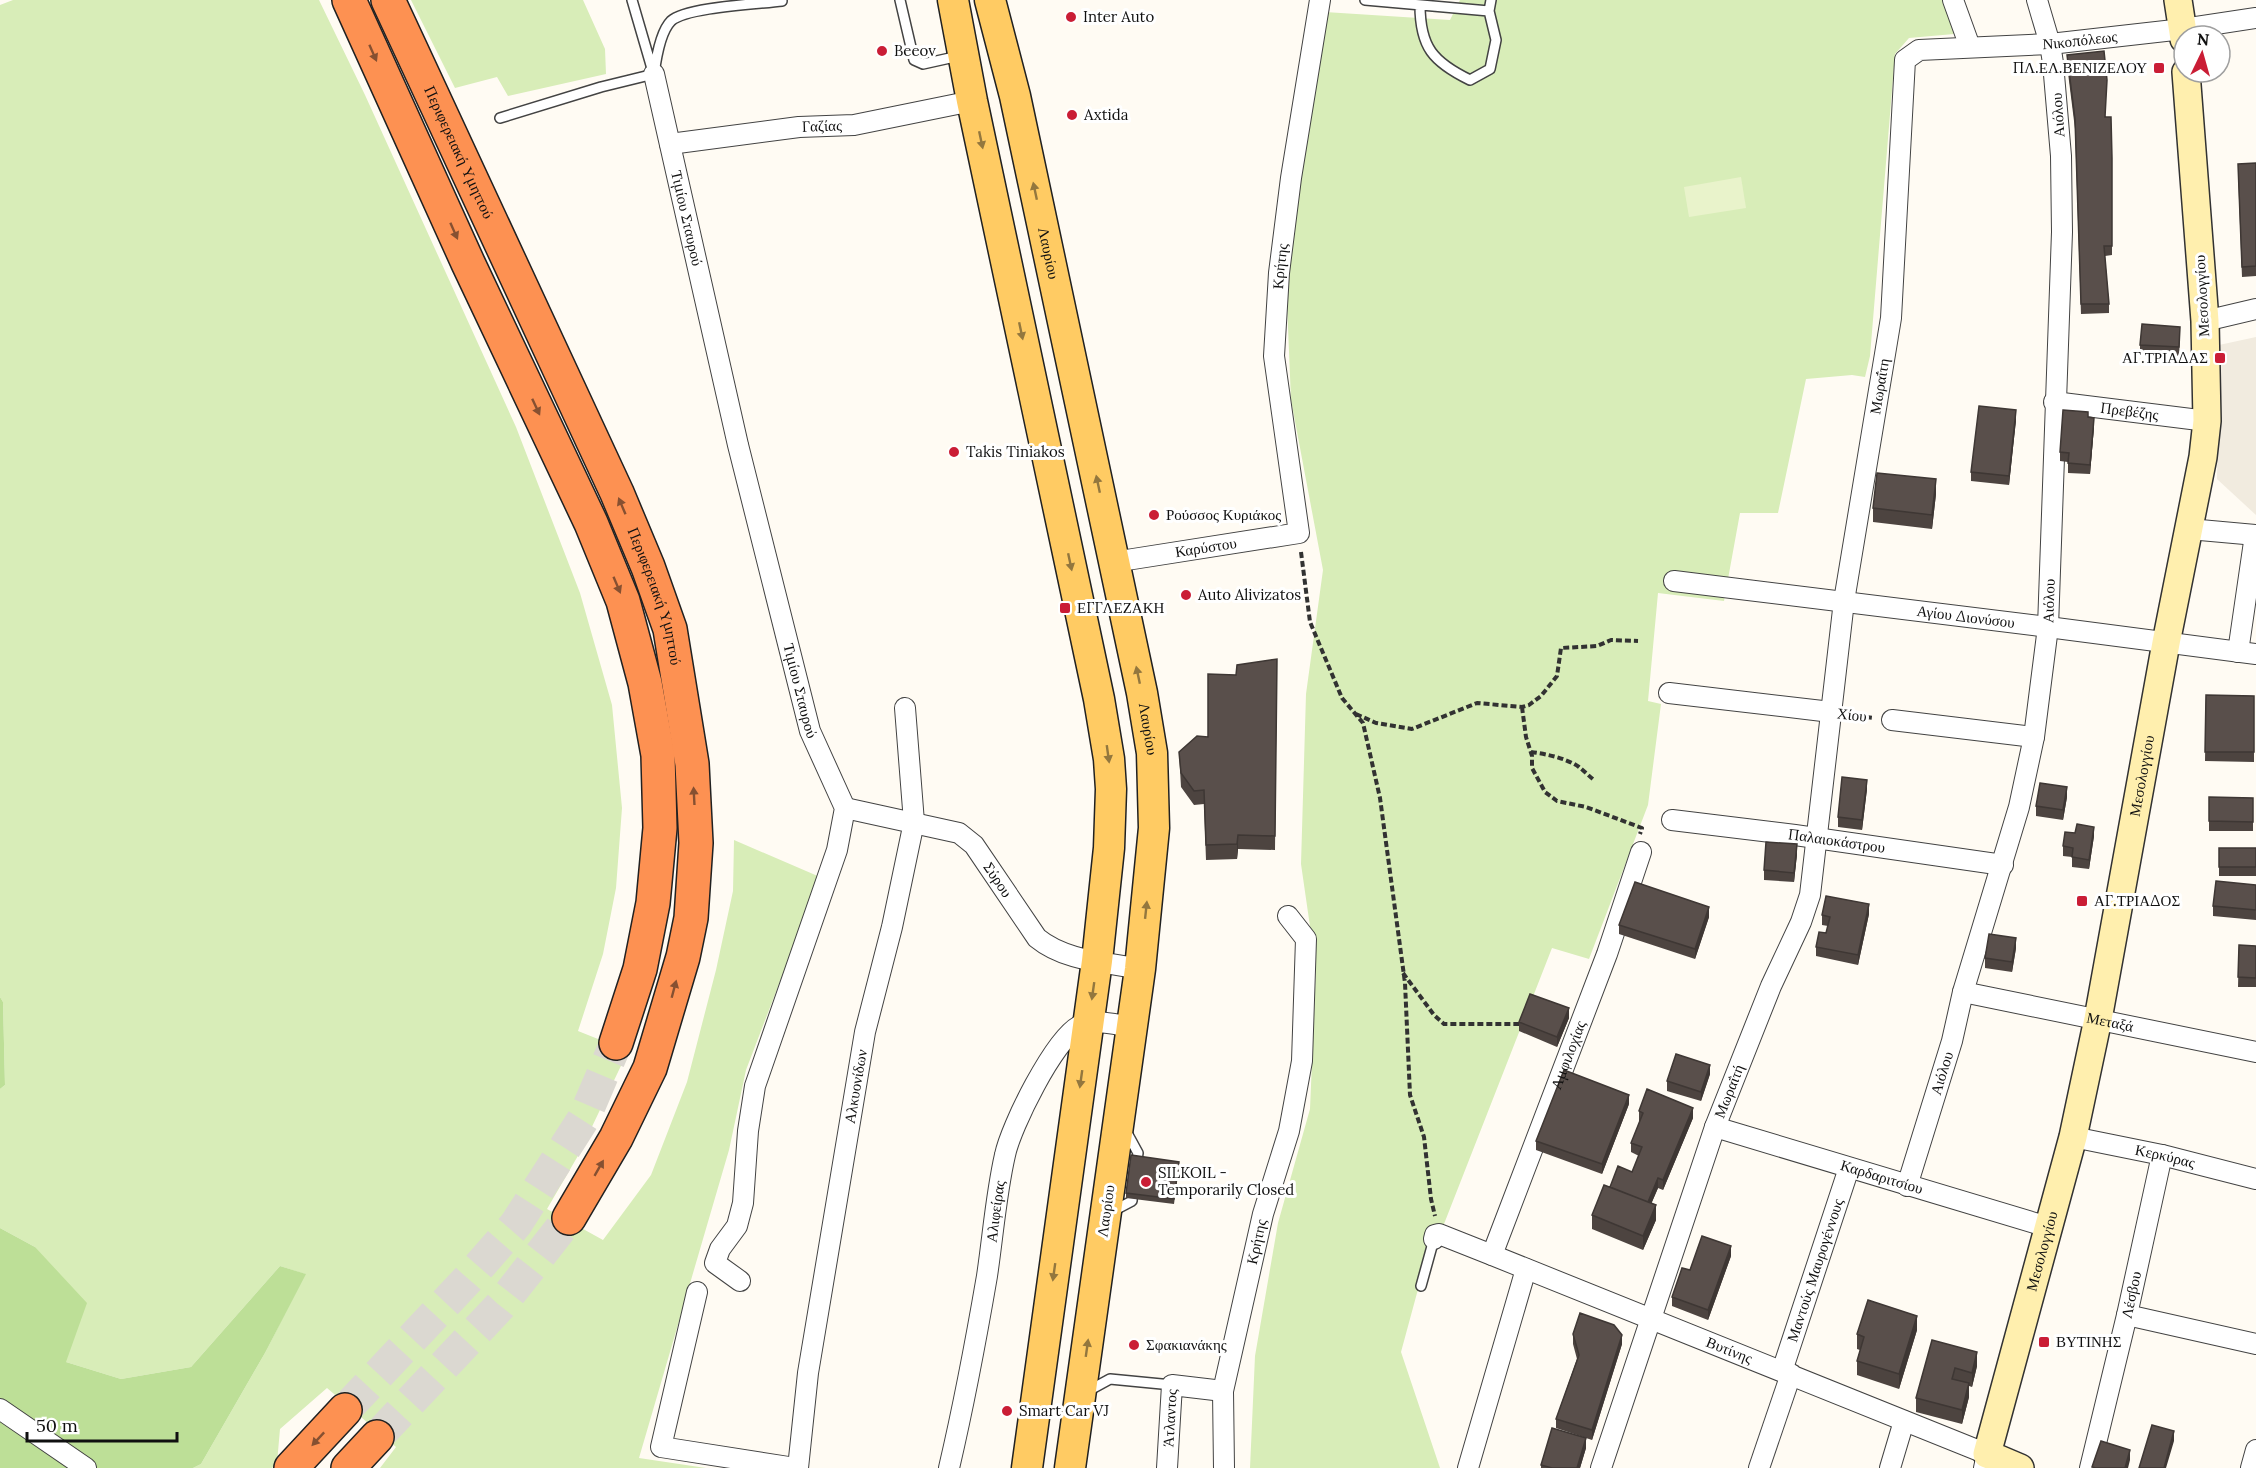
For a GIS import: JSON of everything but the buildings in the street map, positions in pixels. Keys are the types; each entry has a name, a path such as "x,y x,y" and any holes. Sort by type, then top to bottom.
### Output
{"highway":[{"name":"Περιφερειακή Υμηττού","path":"349,0 468,263 591,523 623,601 645,684 658,755 660,828 653,903 642,958 616,1043"},
{"name":"Περιφερειακή Υμηττού","path":"388,0 617,493 648,567 670,629 692,764 696,843 691,918 683,957 650,1068 616,1138 569,1218"},
{"path":"291,1468 345,1410"},
{"path":"348,1468 377,1437"}],"main road":[{"path":"953,0 972,101 1099,699 1108,749 1111,789 1112,823 1097,961 1027,1468"},
{"name":"Λαυρίου","path":"990,0 1017,108 1114,562 1145,712 1154,783 1154,828 1140,969 1070,1468"}],"street":[{"name":"Κρήτης","path":"1299,533 1274,356 1279,273 1291,178 1320,0"},
{"path":"1953,0 1970,47"},
{"name":"Αιόλου","path":"1907,1186 1952,1041 1964,992 2019,807 2034,737 2048,627 2054,402 2062,232 2060,128 2056,80 2050,44 2037,0"},
{"path":"2178,0 2182,24"},
{"name":"Νικοπόλεως","path":"2229,24 2256,18"},
{"name":"Νικοπόλεως","path":"1905,60 1919,50 2050,44 2172,35"},
{"name":"Μωραΐτη","path":"1832,712 1844,601 1891,318 1905,60"},
{"name":"Τιμίου Σταυρού","path":"654,74 738,445 810,731 845,808"},
{"name":"Μεσολογγίου","path":"1985,1461 2073,1137 2098,1019 2166,643 2203,457 2207,421 2205,321 2187,84"},
{"name":"Γαζίας","path":"670,144 799,127 854,125 972,101"},
{"path":"2205,321 2256,309"},
{"name":"Πρεβέζης","path":"2054,402 2207,421"},
{"path":"2189,529 2255,535 2247,653"},
{"name":"Καρύστου","path":"1114,562 1299,533"},
{"name":"Αγίου Διονύσου","path":"1674,581 2247,653"},
{"name":"Χίου","path":"1669,693 1832,712"},
{"name":"Αλκυονίδων","path":"796,1468 808,1373 865,1032 892,927 914,822 905,708"},
{"name":"Μωραΐτή","path":"1601,1468 1715,1127 1771,986 1807,906 1813,877 1832,712"},
{"path":"1892,720 2034,737"},
{"path":"740,1281 715,1263 720,1249 737,1226 743,1203 748,1131 755,1086 837,850 845,808"},
{"name":"Σύρου","path":"845,808 959,833 974,845 1037,938 1056,952 1140,969"},
{"name":"Παλαιοκάστρου","path":"1672,820 2003,865"},
{"name":"Αμφιλοχίας","path":"1492,1255 1607,954 1641,852"},
{"name":"Κρήτης","path":"1224,1468 1223,1391 1263,1214 1289,1131 1302,1061 1306,939 1288,916"},
{"name":"Μεταξά","path":"1964,992 2256,1052"},
{"path":"1089,1021 1132,1027"},
{"name":"Αλιφείρας","path":"949,1468 987,1278 1005,1153 1019,1118 1044,1069 1071,1032 1089,1021"},
{"name":"Καρδαριτσίου","path":"1715,1127 2048,1227"},
{"name":"Κερκύρας","path":"2073,1137 2162,1155 2256,1179"},
{"name":"Λέσβου","path":"2090,1468 2162,1155"},
{"name":"Μαντούς Μαυρογέννους","path":"1758,1468 1849,1168"},
{"name":"Βυτίνης","path":"1436,1237 1492,1255 1786,1372 1905,1421 1985,1461 2020,1468"},
{"path":"1468,1468 1526,1269"},
{"path":"697,1292 661,1447 796,1468"},
{"path":"2127,1315 2256,1344"},
{"name":"Άτλαντος","path":"1167,1468 1172,1385 1223,1391"},
{"path":"0,1409 86,1468"},
{"path":"1890,1468 1905,1421"},
{"path":"2251,1468 2256,1450"}],"lane":[{"path":"632,0 654,74"},
{"path":"900,0 914,60 923,64 964,55"},
{"path":"1365,0 1489,11"},
{"path":"1420,5 1420,27 1429,49 1446,68 1470,80 1490,69 1496,40 1489,11 1491,0"},
{"path":"654,74 659,45 671,21 692,12 782,2"},
{"path":"500,118 601,87 654,74"},
{"path":"1421,1286 1436,1237"},
{"path":"1080,1395 1110,1379 1172,1385"}],"path":[{"path":"1299,533 1310,622 1342,698 1363,723 1380,798 1403,972 1410,1095 1424,1137 1436,1237"},
{"path":"1355,714 1376,723 1412,729 1478,703 1522,707 1536,701 1553,683 1558,671 1558,655 1561,648 1598,646 1611,640 1638,641"},
{"path":"1522,707 1532,768 1545,792 1557,801 1586,807 1642,828 1637,843 1641,852"},
{"name":"Χίου","path":"1832,712 1892,720"},
{"path":"1531,752 1544,753 1576,765 1594,780"},
{"path":"1403,972 1434,1015 1444,1024 1519,1024"}],"green space":[{"path":"13,0 319,0 365,95 516,427 580,593 612,705 622,808 616,888 603,954 578,1031 628,1051 579,1154 547,1209 603,1240 651,1175 687,1082 716,970 733,891 734,840 820,877 746,1070 729,1150 639,1458 706,1468 380,1468 396,1447 327,1388 280,1429 277,1463 272,1468 193,1468 201,1464 265,1353 305,1274 280,1266 191,1367 121,1379 66,1362 35,1247 0,1228 0,1089 5,1085 3,1002 0,997 0,5"},
{"path":"411,0 583,0 605,49 606,74 508,96 497,77 455,88"},
{"path":"1460,0 1943,0 1954,34 1909,38 1895,54 1870,356 1865,377 1852,375 1806,379 1778,513 1740,513 1724,601 1658,593 1648,701 1661,704 1648,805 1589,959 1552,948 1417,1293 1401,1352 1440,1468 1250,1468 1255,1356 1278,1223 1310,1109 1316,968 1301,864 1306,694 1323,570 1291,400 1286,279 1325,12 1450,20"},
{"path":"1741,177 1746,208 1689,217 1684,187"},
{"path":"0,997 3,1002 5,1085 0,1089"},
{"path":"0,1228 35,1247 87,1303 66,1362 121,1379 191,1367 280,1266 306,1274 265,1353 201,1464 193,1468 0,1468"}],"shaded area":[{"path":"2256,337 2256,515 2217,479 2219,345"}],"tunnel":[{"path":"345,1410 468,1279 516,1224 584,1118 616,1043"},
{"path":"377,1437 500,1306 569,1218"}],"place":[{"name":"Inter Auto","path":"1071,17"},
{"name":"Beeov","path":"882,51"},
{"name":"ΠΛ.ΕΛ.ΒΕΝΙΖΕΛΟΥ","path":"2159,68"},
{"name":"Axtida","path":"1072,115"},
{"name":"ΑΓ.ΤΡΙΑΔΑΣ","path":"2220,358"},
{"name":"Takis Tiniakos","path":"954,452"},
{"name":"Ρούσσος Κυριάκος","path":"1154,515"},
{"name":"Auto Alivizatos","path":"1186,595"},
{"name":"ΕΓΓΛΕΖΑΚΗ","path":"1065,608"},
{"name":"ΑΓ.ΤΡΙΑΔΟΣ","path":"2082,901"},
{"name":"SILKOIL - Temporarily Closed","path":"1146,1182"},
{"name":"ΒΥΤΙΝΗΣ","path":"2044,1342"},
{"name":"Σφακιανάκης","path":"1134,1345"},
{"name":"Smart Car VJ","path":"1007,1411"}]}
